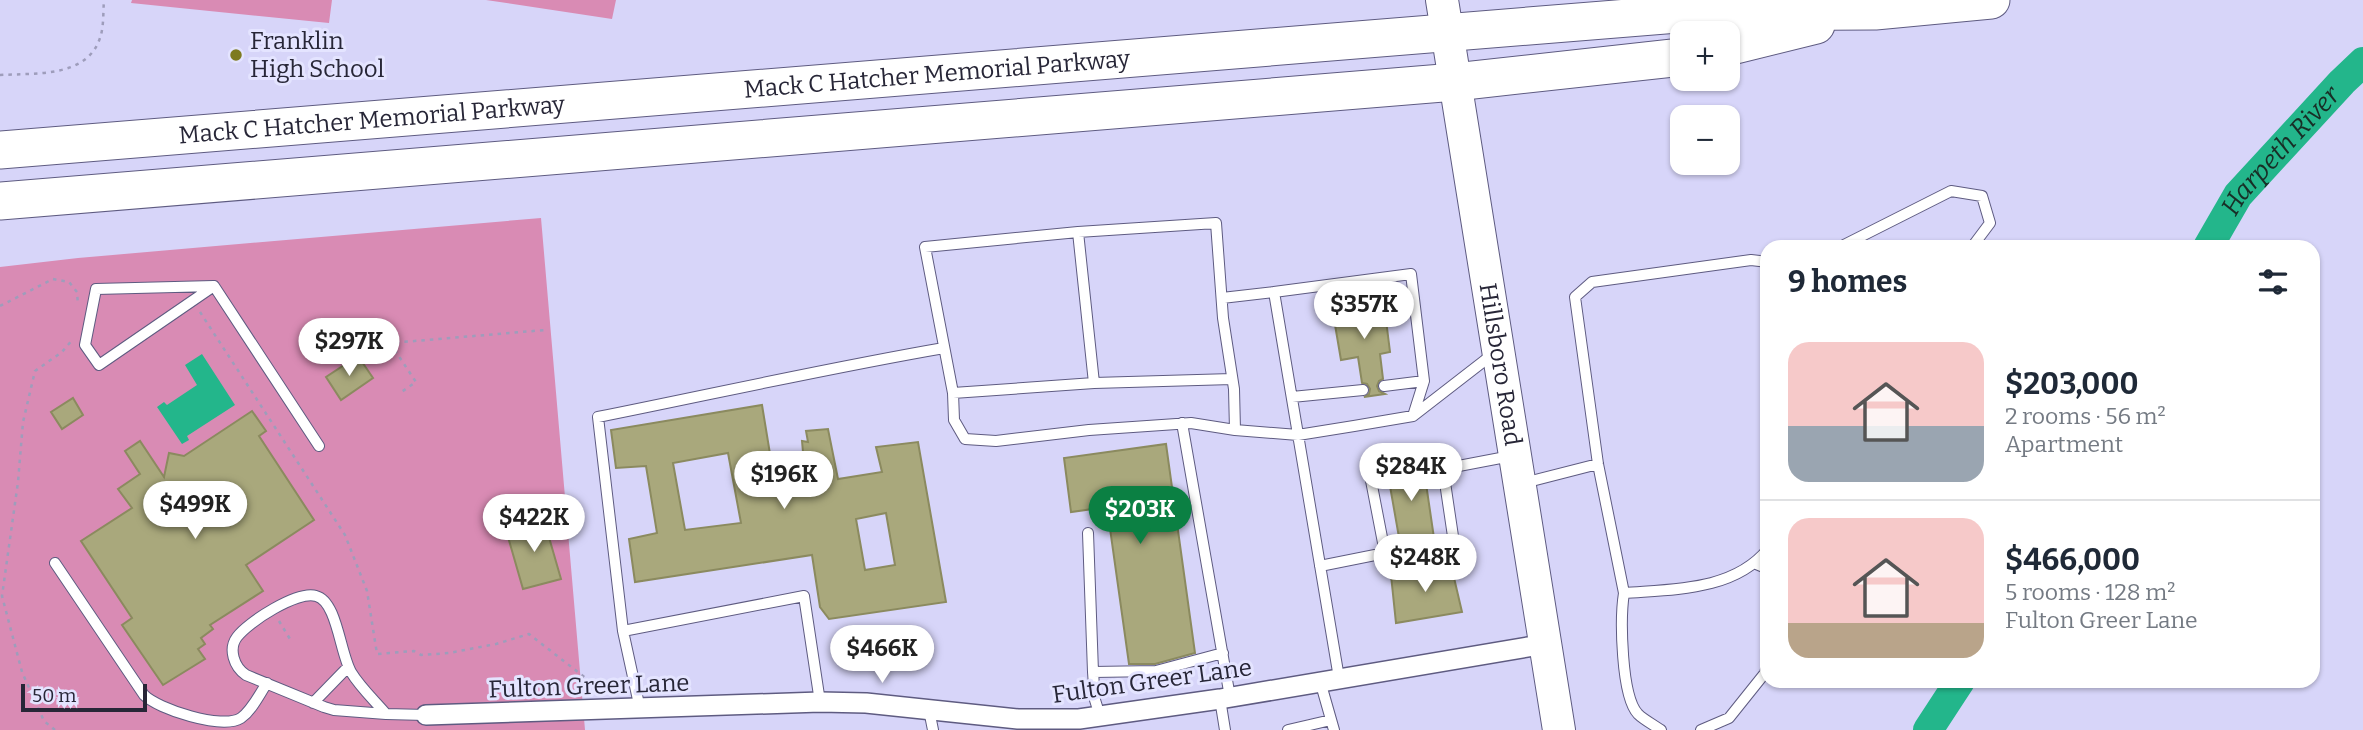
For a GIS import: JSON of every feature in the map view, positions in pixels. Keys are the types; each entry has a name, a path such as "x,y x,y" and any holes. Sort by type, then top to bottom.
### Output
{"highway":[{"name":"Mack C Hatcher Memorial Parkway","path":"0,150 1445,16 1875,11 1979,1"},
{"name":"Mack C Hatcher Memorial Parkway","path":"1740,44 1875,11"},
{"name":"Mack C Hatcher Memorial Parkway","path":"0,201 1455,82 1670,58"}],"main road":[{"name":"Hillsboro Road","path":"1445,16 1559,730"}],"street":[{"name":"Fulton Greer Lane","path":"426,715 820,702 866,703 931,720 1100,717 1546,644"}],"lane":[{"path":"1854,240 1951,191 1982,196 1990,223 1977,240"},
{"path":"1235,430 1216,223 1078,232 925,247 953,393 954,420 965,439 996,441 1089,430 1191,423 1235,430 1297,435 1413,416 1498,349"},
{"path":"1078,232 1094,383"},
{"path":"1661,730 1637,713 1626,682 1622,609 1624,593 1598,464 1575,297 1592,282 1751,260 1760,261"},
{"path":"1222,298 1411,274 1424,381 1413,416"},
{"path":"214,286 99,365 85,345 96,289 214,286"},
{"path":"214,286 319,446"},
{"path":"1275,292 1320,566 1332,725 1288,730"},
{"path":"639,709 623,631 598,417 800,377 841,366 944,348"},
{"path":"953,393 1094,383 1232,379"},
{"path":"1384,386 1424,381"},
{"path":"1292,397 1363,390"},
{"path":"1182,424 1223,653 1225,730"},
{"path":"1320,566 1454,543 1440,452 1368,465 1385,553"},
{"path":"1443,469 1518,469 1598,464"},
{"path":"1088,533 1093,672 1095,700 1100,717"},
{"path":"1624,593 1720,582 1756,564 1760,559"},
{"path":"55,563 144,695 156,705 210,720 234,721 246,713 267,683"},
{"path":"1756,564 1760,566"},
{"path":"386,714 348,667 328,603 316,595 304,594 285,601 247,627 236,639 233,656 239,670 313,703 334,710 386,714 426,715"},
{"path":"623,631 804,596 820,702"},
{"path":"1093,672 1156,671 1223,653"},
{"path":"313,703 348,667"},
{"path":"1700,730 1729,718 1760,679"}],"path":[{"path":"0,75 64,70 87,59 101,38 104,0"},
{"path":"0,306 53,279 69,282 77,292 78,305"},
{"path":"192,301 345,536 367,591 377,654 459,652 528,634 604,693"},
{"path":"379,344 545,330"},
{"path":"55,730 44,721 22,672 2,596 18,482 23,422 35,371 62,352 75,336"},
{"path":"390,343 416,382 400,393"}],"shaded area":[{"path":"132,0 332,0 329,23 131,3"},
{"path":"486,0 616,0 612,19"},
{"path":"541,218 585,730 0,730 0,267"},
{"path":"202,354 235,405 187,436 189,440 182,444 157,407 164,402 167,405 197,385 185,365"}],"building":[{"path":"1384,304 1390,352 1380,354 1383,379 1377,386 1379,391 1385,394 1364,397 1369,394 1370,389 1367,384 1362,383 1358,357 1341,360 1333,313"},
{"path":"358,356 373,378 341,400 326,377"},
{"path":"73,398 83,415 62,429 51,412"},
{"path":"762,405 771,460 803,452 802,441 808,442 806,431 828,429 838,479 882,472 876,447 918,442 946,602 829,619 820,607 812,555 635,582 629,539 657,533 646,466 616,468 611,430","holes":["728,453 741,523 685,530 673,463","886,513 895,565 865,570 856,519"]},
{"path":"252,411 266,431 259,436 314,520 246,565 263,591 210,625 213,629 201,638 205,644 198,649 205,659 163,685 122,625 132,618 81,541 132,508 118,489 140,474 125,451 140,441 164,477 169,453 184,456"},
{"path":"1166,444 1195,653 1155,664 1129,664 1107,507 1071,512 1064,458"},
{"path":"1423,463 1434,538 1400,543 1387,469"},
{"path":"544,520 561,579 523,589 506,530"},
{"path":"1451,565 1462,612 1396,623 1391,575"}],"waterway":[{"name":"Harpeth River","path":"2212,240 2238,195 2363,62"},
{"name":"Harpeth River","path":"1928,730 1955,688"}],"place":[{"name":"Franklin High School","path":"236,55"}]}
